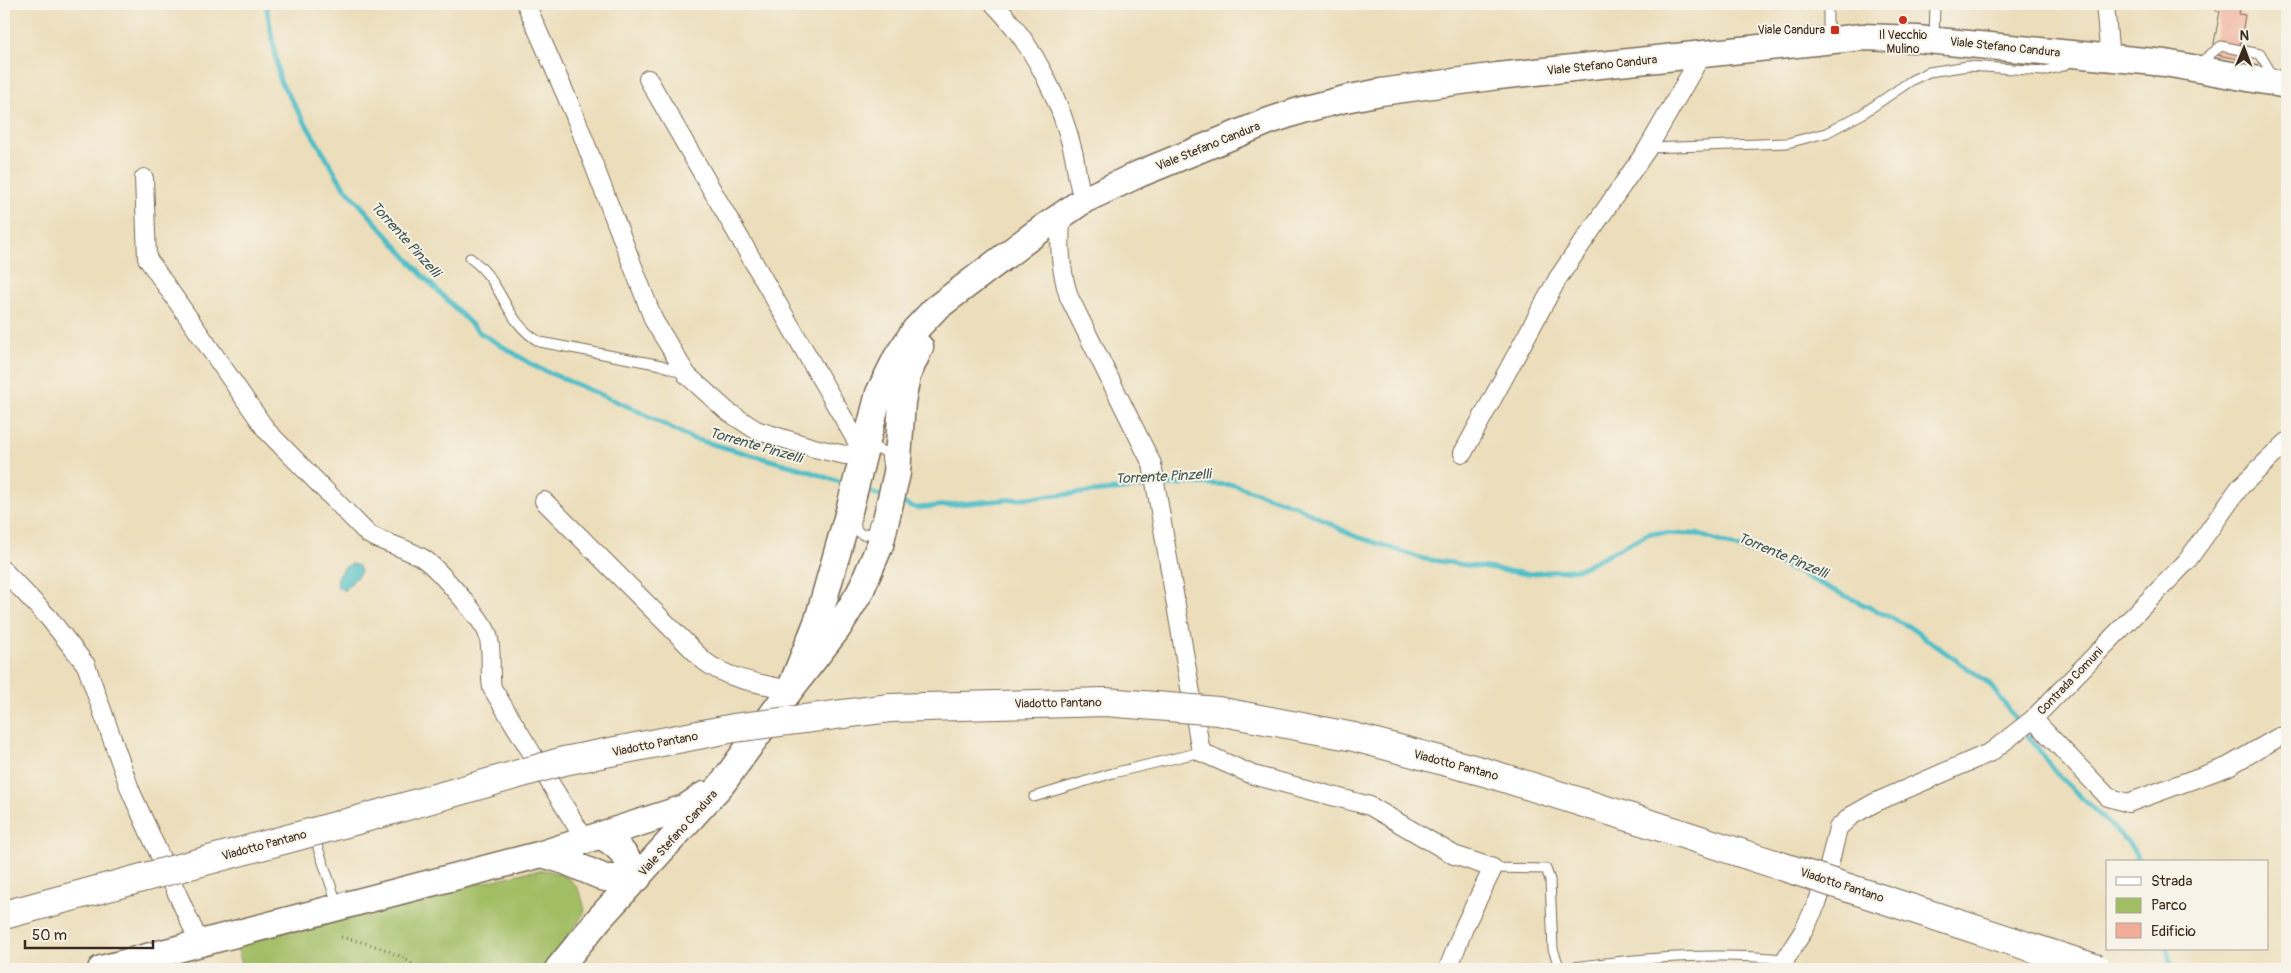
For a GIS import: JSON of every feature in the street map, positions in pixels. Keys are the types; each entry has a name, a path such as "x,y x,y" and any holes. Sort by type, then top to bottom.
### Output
{"main road":[{"name":"Viale Stefano Candura","path":"790,690 818,620 858,486 878,393 897,357 915,330 928,316 963,288 1062,214 1084,200 1131,177 1269,122 1345,99 1381,92 1498,76 1828,40 1889,37 2077,54 2165,63 2282,84"},
{"name":"Viale Stefano Candura","path":"558,969 599,919 722,784 790,690 838,628 860,592 880,545 885,500 907,376 925,338 963,288"},
{"name":"Viadotto Pantano","path":"4,914 355,821 564,761 734,728 890,708 1105,702 1218,711 1354,737 1488,773 1680,833 2098,969"},
{"path":"101,969 542,854 685,808 722,784"},
{"path":"542,854 564,860 584,871 605,878 638,878 626,856 615,843 593,838"},
{"path":"584,871 595,890 599,919"}],"street":[{"path":"526,4 575,116 654,321 687,376 727,411 756,430 814,448 845,455 858,486"},
{"path":"994,4 1011,21 1041,69 1053,94 1074,156 1077,183 1084,200"},
{"path":"2105,4 2110,58"},
{"path":"1463,453 1558,278 1648,148 1702,54"},
{"path":"648,79 858,486"},
{"path":"144,178 148,258 267,431 368,534 386,544 407,550 424,560 442,576 488,631 491,644 489,674 492,688 593,838"},
{"path":"1062,214 1059,257 1062,276 1069,297 1152,464 1201,752 1252,775 1370,806 1454,855 1493,868 1465,925 1448,969"},
{"name":"Contrada Comuni","path":"1781,964 1804,930 1818,901 1827,874 1838,828 1851,816 1874,803 1991,752 2032,719 2186,561 2240,487 2287,442"},
{"path":"544,501 704,661 718,672 733,678 790,690"},
{"path":"4,571 55,626 86,665 128,783 200,944"},
{"path":"2032,719 2108,797 2128,803 2227,767 2279,737 2287,737"}],"lane":[{"path":"1828,4 1828,40"},
{"path":"1934,41 1935,4"},
{"path":"1648,148 1787,143 1806,139 1826,133 1862,114 1912,80 1929,72 1968,66 2044,71 2063,66 2077,54"},
{"path":"470,258 481,266 494,282 514,320 526,334 540,342 661,366 687,376"},
{"path":"878,449 886,452 885,500 872,532 864,535 858,533 855,527 858,486 872,453 878,449"},
{"path":"1034,797 1114,773 1201,752"},
{"path":"317,845 338,908"},
{"path":"1493,868 1546,869 1550,880 1553,949 1561,969 1618,960 1700,957 1781,964"}],"path":[{"path":"341,937 379,946 406,959 419,969"}],"green space":[{"path":"544,870 568,878 573,883 580,894 585,911 569,937 544,969 239,969 242,963 235,943 527,872"}],"water":[{"path":"352,564 359,566 361,572 345,590 338,588 337,577 345,567"}],"building":[{"path":"2217,4 2241,4 2239,14 2245,15 2238,59 2212,54 2220,11 2216,11"}],"waterway":[{"name":"Torrente Pinzelli","path":"266,4 280,81 342,184 423,276 479,332 538,368 634,409 691,438 802,469 848,485"},
{"name":"Torrente Pinzelli","path":"897,501 916,508 1190,483 1234,485 1296,506 1352,535 1424,559 1528,574 1579,569 1650,533 1697,534 1763,556 1908,626 1990,684 2056,773 2129,843 2139,860"},
{"name":"Torrente Pinzelli","path":"861,489 884,497"},
{"name":"Torrente Pinzelli","path":"2167,950 2172,969"}],"place":[{"name":"Il Vecchio Mulino","path":"1903,20"},
{"name":"Viale Candura","path":"1835,30"}]}
